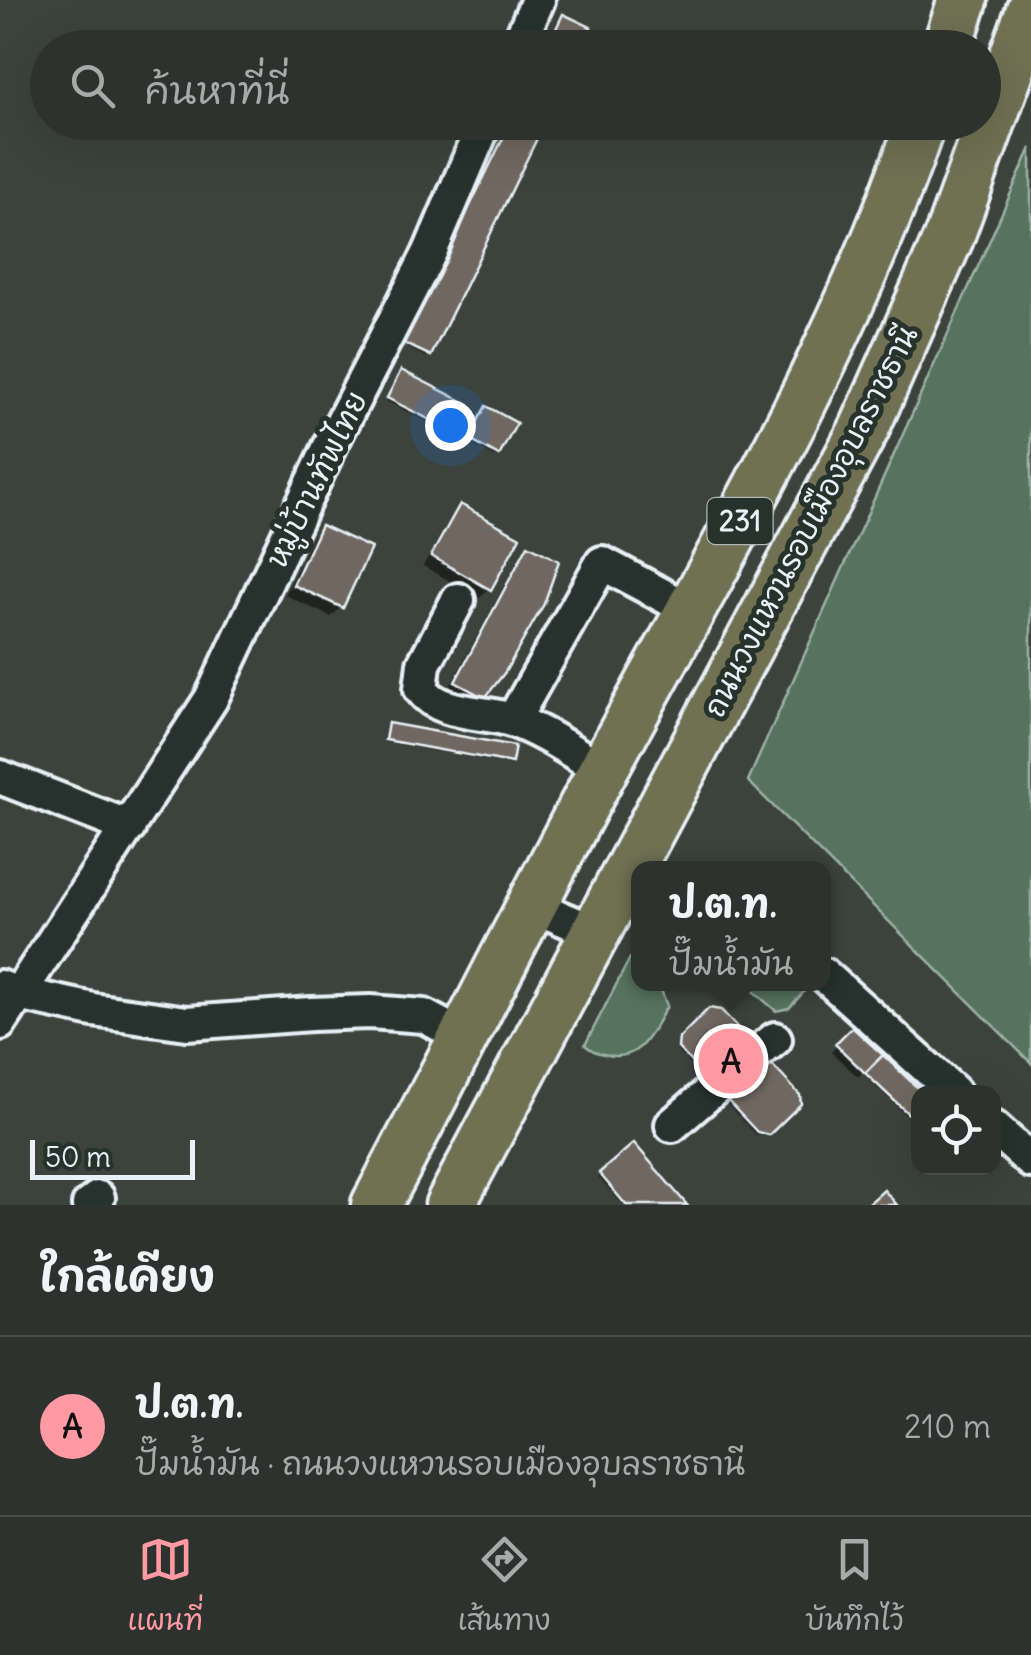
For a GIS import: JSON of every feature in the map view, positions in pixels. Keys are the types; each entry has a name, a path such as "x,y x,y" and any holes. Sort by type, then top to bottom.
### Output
{"highway":[{"path":"952,30 963,0"},
{"name":"ถนนวงแหวนรอบเมืองอุบลราชธานี","path":"1001,93 1031,10"},
{"name":"ถนนวงแหวนรอบเมืองอุบลราชธานี","path":"376,1205 603,770 788,432 896,198 915,140"},
{"name":"ถนนวงแหวนรอบเมืองอุบลราชธานี","path":"650,861 872,412 949,237 984,140"},
{"name":"ถนนวงแหวนรอบเมืองอุบลราชธานี","path":"450,1205 594,932 631,886"}],"street":[{"path":"525,30 538,0"},
{"name":"หมู่บ้านทัพไทย","path":"0,1023 9,991 129,827 211,700 332,440 430,252 477,140"},
{"path":"513,720 602,562 692,611"},
{"path":"458,600 424,664 421,689 430,701 513,720 603,770"},
{"path":"0,777 129,827"},
{"path":"533,906 594,932"},
{"path":"831,981 946,1085"},
{"path":"9,991 132,1016 187,1022 350,1012 424,1016 466,1038"},
{"path":"672,1126 715,1088"},
{"path":"1001,1134 1031,1162"}],"green space":[{"path":"1031,148 1031,1063 748,781"},
{"path":"631,958 631,991 662,991 667,1006 644,1042 629,1054 608,1055 585,1045"},
{"path":"753,991 805,991 789,1008 776,1011"}],"building":[{"path":"563,14 591,27 590,30 555,30"},
{"path":"502,140 536,140 431,356 403,343"},
{"path":"401,370 468,404 454,432 387,398"},
{"path":"486,406 517,423 499,456 468,439"},
{"path":"460,504 520,537 491,590 431,556"},
{"path":"321,525 371,548 343,608 293,585"},
{"path":"528,545 559,561 544,604 505,672 485,698 455,682"},
{"path":"388,723 515,746 512,763 385,740"},
{"path":"709,1008 721,1010 800,1095 801,1104 769,1135 757,1132 678,1048 679,1038"},
{"path":"852,1027 883,1055 865,1073 835,1044"},
{"path":"883,1055 915,1085 911,1085 911,1116 865,1073"},
{"path":"634,1143 687,1205 626,1205 599,1173"},
{"path":"884,1190 897,1205 867,1205"}],"tunnel":[{"path":"715,1088 760,1051"}],"place":[{"name":"ป.ต.ท.","path":"731,1061"}]}
